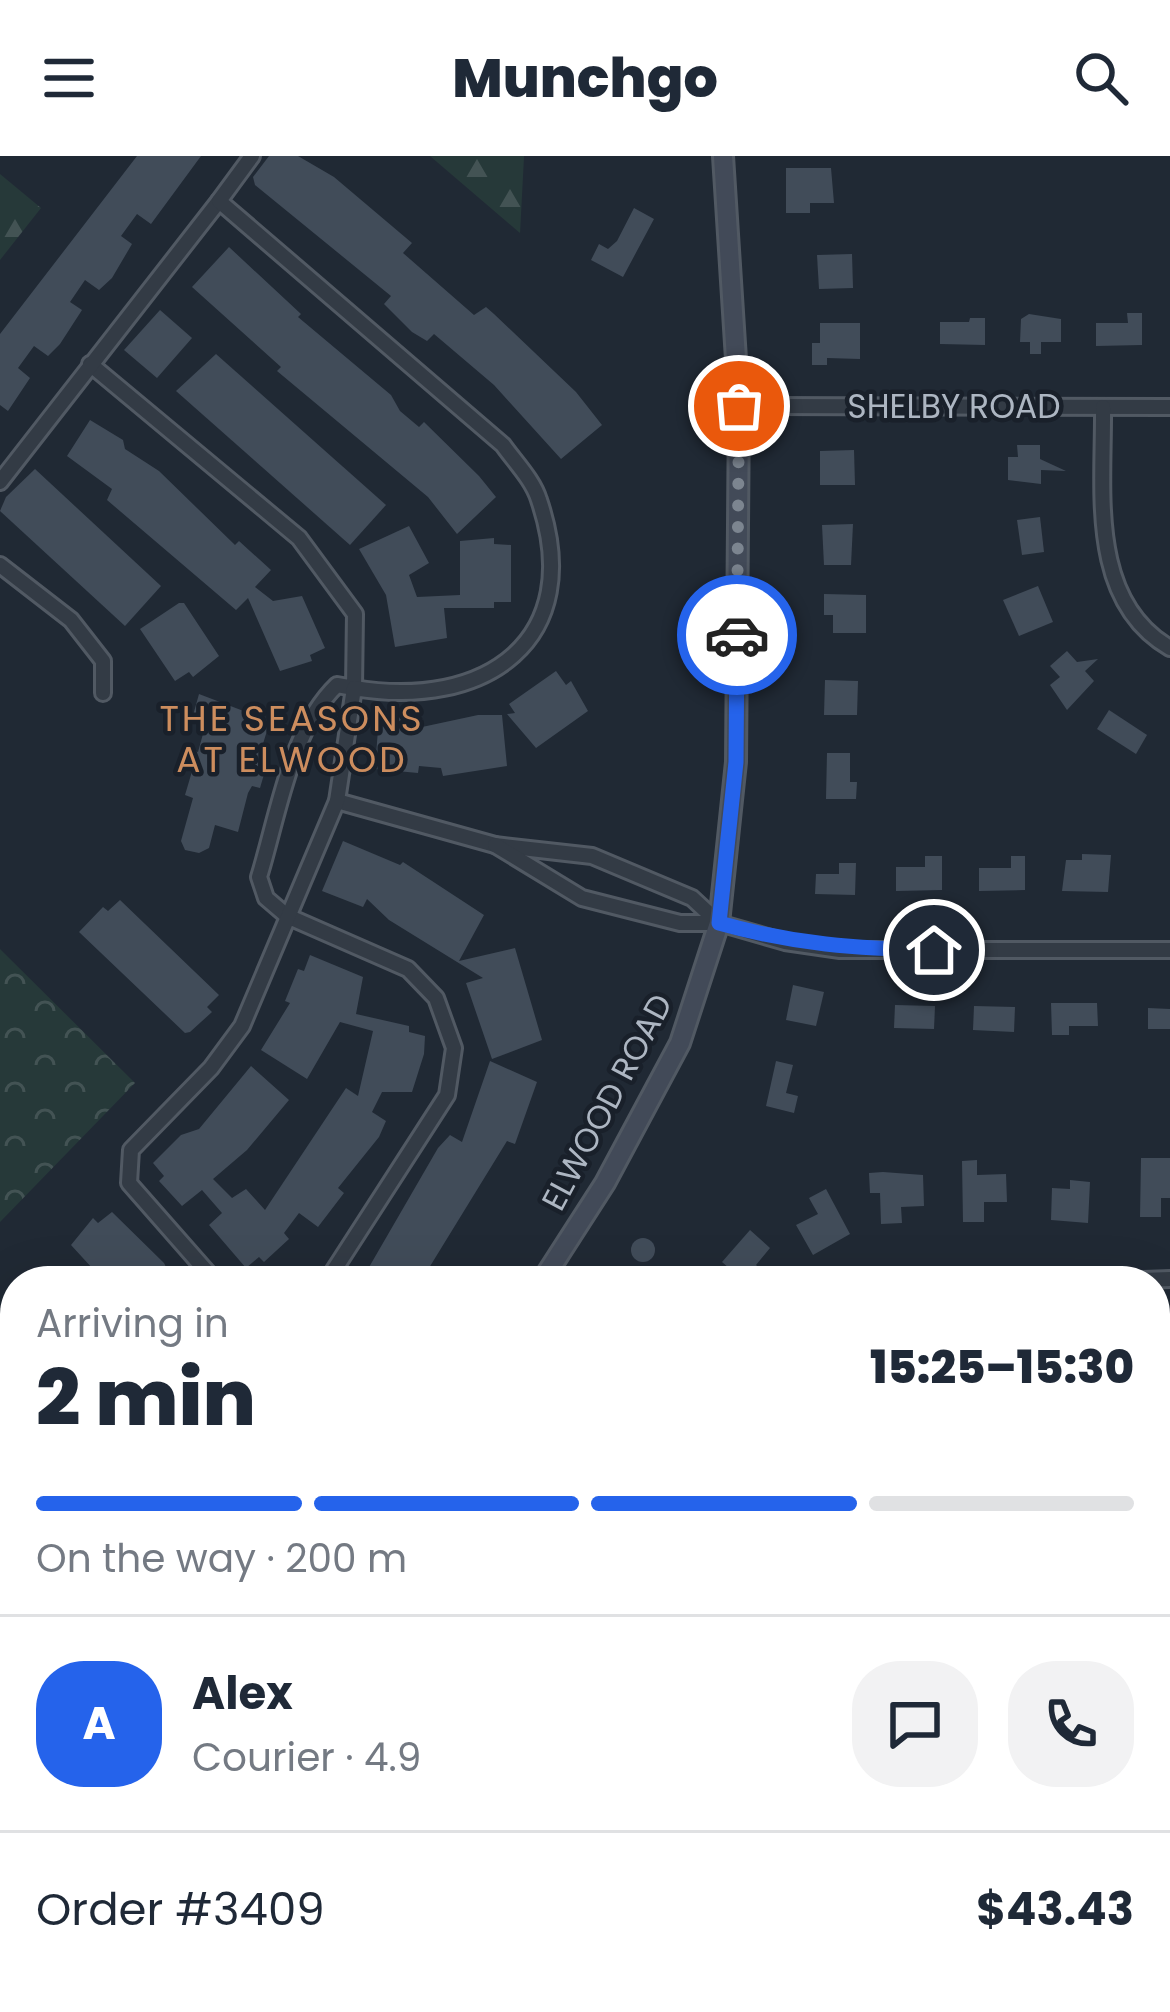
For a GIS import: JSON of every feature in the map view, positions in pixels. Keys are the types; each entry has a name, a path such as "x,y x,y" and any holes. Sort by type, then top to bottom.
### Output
{"main road":[{"name":"ELWOOD ROAD","path":"552,1266 605,1183 680,1043 719,923 736,762 739,406 723,156"}],"street":[{"path":"0,482 252,156"},
{"path":"219,201 503,445 538,495 553,557 546,605 523,649 498,672 400,694 337,685 321,701 304,736 259,877 266,898 287,916 408,969 436,998 454,1048 446,1095 337,1266"},
{"path":"90,364 299,538 355,614 354,688 337,801 242,1026 211,1068 131,1150 126,1170 136,1194 201,1266"},
{"name":"SHELBY ROAD","path":"739,406 1170,407"},
{"path":"1103,407 1104,544 1119,594 1152,638 1170,648"},
{"path":"0,565 71,620 103,661 103,693"},
{"path":"337,801 495,844 592,856 692,898 719,923"},
{"path":"495,844 582,898 680,923 719,923 784,942 840,950 1170,950"}],"green space":[{"path":"430,156 524,156 520,233"},
{"path":"0,174 41,208 0,260"},
{"path":"0,949 135,1083 0,1222"}],"building":[{"path":"137,156 201,156 151,224 137,214 121,236 132,244 112,278 99,290 85,280 70,302 82,310 60,344 48,356 34,346 18,368 30,378 8,411 0,405 0,334"},
{"path":"269,156 298,156 334,177 412,243 403,253 474,315 486,307 576,392 602,425 561,459 494,385 434,334 427,341 412,332 384,304 391,296 255,185 253,177"},
{"path":"786,168 831,168 834,203 810,203 810,213 786,213"},
{"path":"634,208 654,219 623,277 591,260 599,244 608,249 617,241"},
{"path":"229,247 301,314 298,317 391,395 400,411 419,427 424,422 496,497 457,534 428,497 277,371 281,367 192,287"},
{"path":"852,254 853,288 819,289 817,255"},
{"path":"160,310 192,338 157,378 124,350"},
{"path":"1127,313 1142,313 1142,345 1096,346 1096,323 1128,323"},
{"path":"1029,314 1061,319 1061,342 1041,342 1041,354 1030,354 1030,342 1020,342 1021,319"},
{"path":"970,318 985,318 985,345 940,344 940,322 969,322"},
{"path":"820,323 860,323 860,359 827,358 827,365 812,365 812,343 820,343"},
{"path":"216,354 386,505 350,545 176,391"},
{"path":"90,420 123,440 125,449 159,471 235,545 239,541 271,570 255,587 273,601 302,596 325,648 310,655 312,661 280,671 248,598 236,610 107,500 112,489 67,456"},
{"path":"1017,445 1040,445 1040,459 1066,471 1041,470 1041,484 1008,480 1008,457 1018,457"},
{"path":"854,450 855,485 820,485 820,451"},
{"path":"35,469 161,586 125,626 0,511 6,497"},
{"path":"1040,517 1044,552 1022,555 1017,520"},
{"path":"853,524 851,565 824,565 822,525"},
{"path":"409,526 429,563 409,575 417,597 460,595 460,541 494,538 494,544 511,545 511,602 494,602 494,608 444,608 447,638 395,647 386,595 359,549"},
{"path":"1038,586 1053,622 1019,636 1003,600"},
{"path":"824,594 866,595 866,633 833,633 833,615 824,615"},
{"path":"184,603 219,656 193,677 189,672 175,681 140,629"},
{"path":"1067,651 1077,662 1098,659 1085,671 1094,681 1067,710 1050,685 1060,677 1050,666"},
{"path":"556,671 566,685 571,681 588,711 536,748 507,714 515,713 509,704"},
{"path":"825,680 858,681 857,715 824,715"},
{"path":"199,694 270,721 258,760 258,769 265,771 260,788 252,786 248,793 238,832 215,825 209,848 199,853 185,850 181,841 193,798 185,795 193,768 185,765 190,749 198,752 206,723 192,719"},
{"path":"1109,710 1147,735 1136,754 1097,729"},
{"path":"502,715 507,766 443,776 441,768 419,766 418,773 375,769 379,716 423,719 422,727"},
{"path":"827,753 850,753 850,782 857,782 856,799 826,799"},
{"path":"343,841 400,865 403,862 484,915 459,961 515,948 542,1040 492,1059 466,983 483,978 389,920 367,899 363,907 322,891"},
{"path":"1082,854 1111,855 1108,892 1062,891 1066,860 1082,860"},
{"path":"925,856 942,856 942,890 896,891 896,867 925,867"},
{"path":"1011,856 1025,856 1025,890 979,891 979,868 1011,868"},
{"path":"839,863 856,863 855,895 815,894 816,874 839,874"},
{"path":"120,900 219,995 207,1007 212,1012 190,1032 185,1033 79,932 103,907 108,911"},
{"path":"310,955 363,977 356,1014 409,1026 409,1032 425,1036 424,1054 412,1092 382,1092 372,1112 386,1121 379,1137 338,1188 344,1193 318,1227 299,1213 284,1233 289,1239 264,1262 259,1257 244,1266 209,1225 222,1213 202,1190 182,1206 159,1181 164,1176 153,1163 181,1135 199,1129 251,1066 289,1100 247,1150 213,1179 232,1198 246,1189 265,1210 346,1088 358,1096 373,1031 340,1022 307,1079 261,1050 290,1003 285,1001 298,969 304,971"},
{"path":"793,985 824,992 816,1026 786,1020"},
{"path":"1051,1003 1097,1003 1098,1026 1069,1026 1069,1035 1052,1035"},
{"path":"895,1005 935,1006 934,1029 894,1028"},
{"path":"974,1006 1015,1007 1014,1032 973,1030"},
{"path":"1148,1008 1170,1009 1170,1029 1148,1029"},
{"path":"490,1061 537,1082 515,1144 507,1141 430,1266 370,1266 438,1148 450,1135 462,1142"},
{"path":"776,1061 793,1065 786,1093 798,1096 794,1113 766,1106"},
{"path":"1141,1158 1170,1158 1170,1198 1161,1198 1161,1217 1140,1217"},
{"path":"977,1160 977,1175 1006,1174 1007,1202 984,1202 984,1222 963,1222 962,1161"},
{"path":"869,1173 923,1175 924,1206 901,1207 902,1223 881,1224 880,1193 870,1193"},
{"path":"1070,1180 1090,1182 1088,1223 1051,1220 1052,1188 1070,1189"},
{"path":"826,1189 850,1234 813,1255 796,1225 818,1214 809,1198"},
{"path":"112,1212 166,1266 90,1266 71,1245 93,1218 98,1223"},
{"path":"750,1230 770,1248 757,1266 722,1262"},
{"path":"643,1238 652,1241 652,1259 643,1262 634,1259 631,1250 634,1241"}],"way so far":[{"path":"737,635 739,406"}],"district":[{"name":"THE SEASONS AT ELWOOD","path":"292,738"}],"route":[{"path":"737,635 736,762 719,923 784,942 840,950 934,950"}]}
